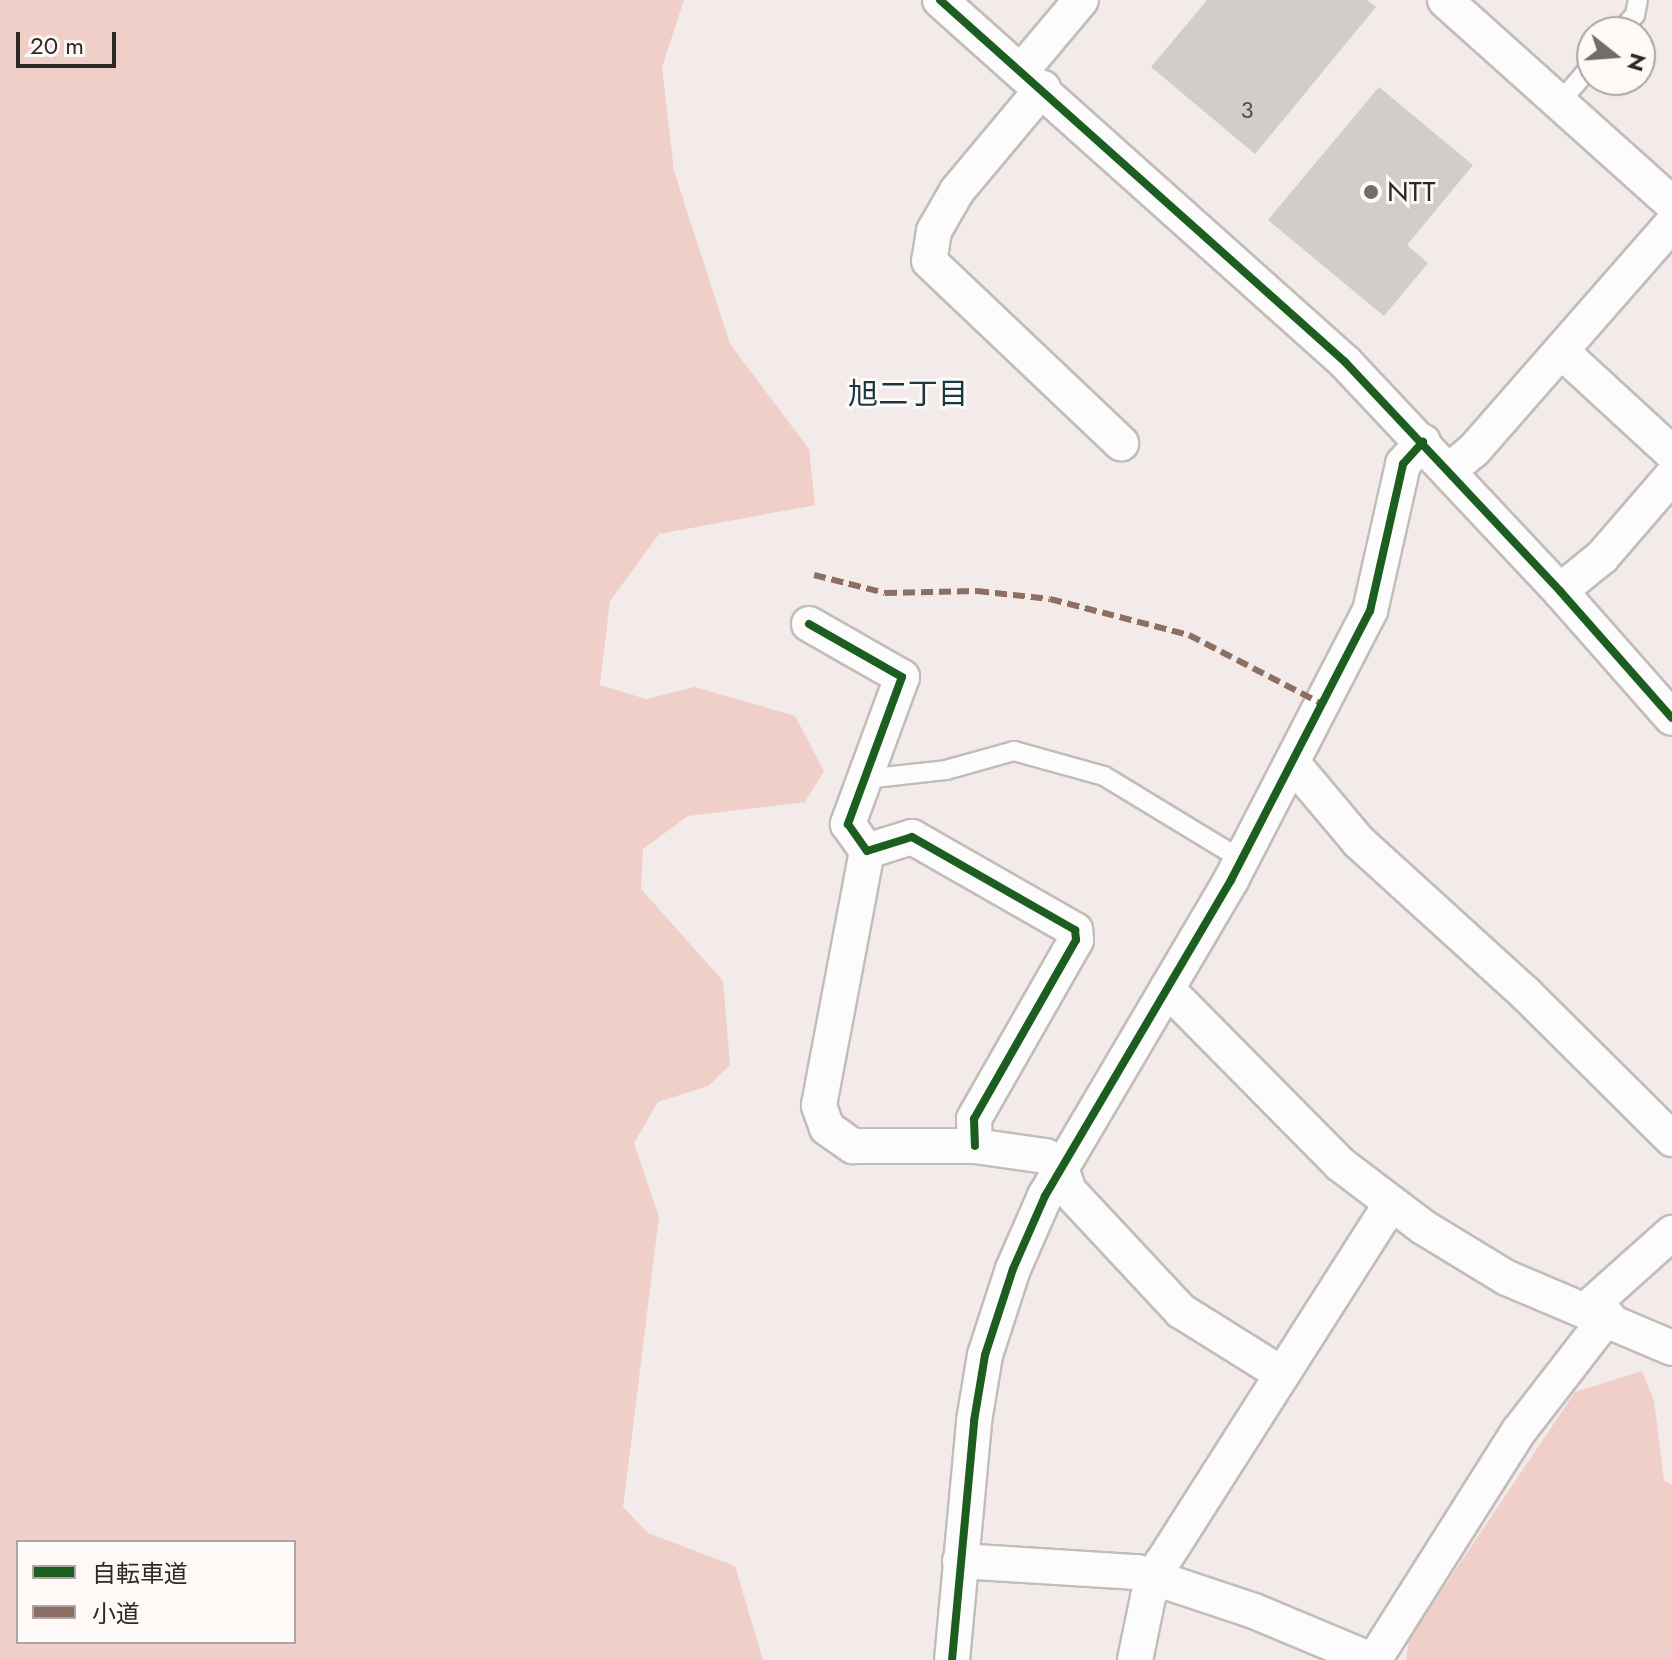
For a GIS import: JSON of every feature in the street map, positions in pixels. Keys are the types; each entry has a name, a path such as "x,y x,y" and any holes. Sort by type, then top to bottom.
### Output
{"street":[{"path":"940,0 1033,78 1345,362 1450,470 1672,718"},
{"path":"1081,0 957,191 934,231 929,261 1121,443"},
{"path":"1445,0 1672,204"},
{"path":"1450,470 1474,450 1672,224"},
{"path":"1561,351 1672,453"},
{"path":"952,1660 960,1561 985,1355 1013,1269 1061,1168 1242,860 1370,611 1403,464 1423,442"},
{"path":"1560,591 1602,557 1672,476"},
{"path":"809,624 902,677 848,824 867,851 819,1106 827,1128 853,1146 975,1146 1033,1151 1061,1168 1069,1191 1181,1311 1282,1374"},
{"path":"1290,767 1300,772 1359,842 1526,994 1672,1139"},
{"path":"867,851 912,837 1075,930 1076,940 974,1119 975,1146"},
{"path":"1167,989 1340,1164 1391,1204 1507,1278 1598,1312 1672,1348"},
{"path":"1135,1660 1156,1577 1391,1204"},
{"path":"960,1561 1156,1577 1373,1660 1427,1569 1598,1312 1672,1233"}],"lane":[{"path":"1560,102 1576,84"},
{"path":"865,779 946,770 1014,751 1104,776 1242,860"}],"shaded area":[{"path":"0,0 684,0 662,67 674,171 730,344 809,449 815,505 659,534 610,601 600,685 646,699 695,687 795,716 824,771 805,802 688,816 643,849 641,889 723,981 730,1065 708,1086 658,1102 634,1143 659,1217 623,1507 648,1533 735,1566 763,1660 0,1660"},
{"path":"1642,1371 1654,1401 1664,1480 1672,1485 1672,1660 1406,1660 1409,1639 1575,1392"}],"building":[{"path":"1207,0 1367,0 1376,7 1255,154 1151,67"},
{"name":"NTT","path":"1379,87 1473,165 1407,245 1428,263 1384,316 1268,220"}],"marked path":[{"path":"814,575 885,593 977,591 1050,599 1189,635 1322,704"}],"cycle path":[{"path":"940,0 1345,362 1560,591 1672,718"},
{"path":"952,1660 974,1421 985,1355 1013,1269 1045,1196 1231,880 1370,611 1403,464 1423,442"},
{"path":"809,624 902,677 848,824 867,851 912,837 1075,930 1076,940 974,1119 975,1146"}],"place":[{"name":"NTT","path":"1371,192"}],"district":[{"name":"旭二丁目","path":"908,394"}]}
